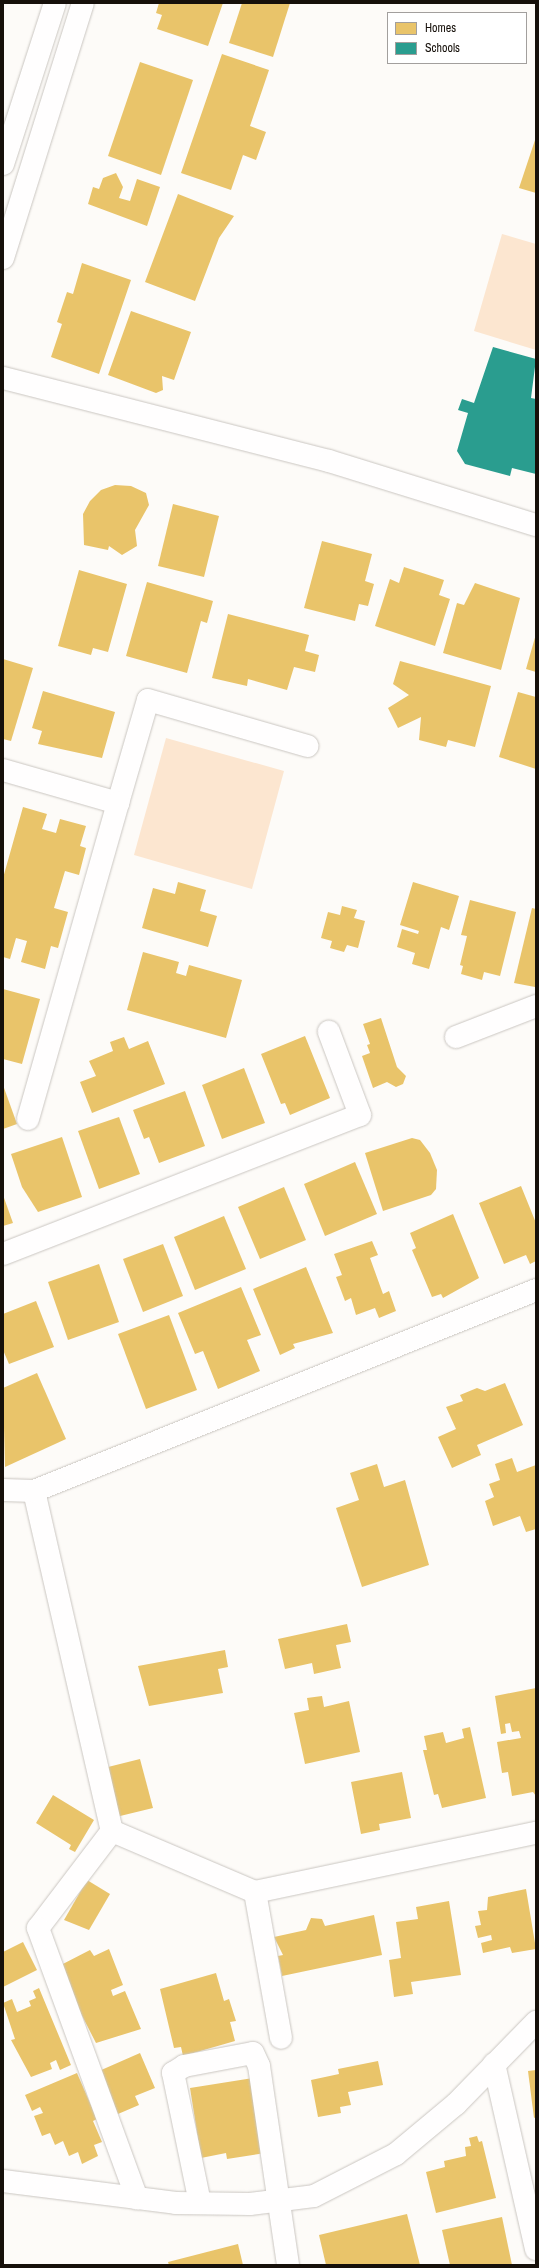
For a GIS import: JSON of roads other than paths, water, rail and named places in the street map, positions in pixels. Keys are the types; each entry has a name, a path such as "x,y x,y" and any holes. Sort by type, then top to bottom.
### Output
{"street":[{"path":"3,164 56,3"},
{"path":"3,258 83,3"},
{"path":"3,378 329,461 536,525"},
{"path":"28,1119 148,700 308,746"},
{"path":"3,770 118,803"},
{"path":"456,1037 536,1006"},
{"path":"3,1254 360,1115 329,1032"},
{"path":"3,1490 34,1491 536,1290"},
{"path":"34,1491 112,1831"},
{"path":"112,1831 255,1892 536,1833"},
{"path":"112,1831 38,1928 137,2198"},
{"path":"255,1892 281,2038"},
{"path":"3,2181 137,2198 200,2203 276,2201 314,2196 396,2154 456,2104 536,2022"},
{"path":"200,2203 173,2073 184,2066 253,2053 259,2066 276,2201 288,2265"},
{"path":"494,2064 536,2249"}]}
